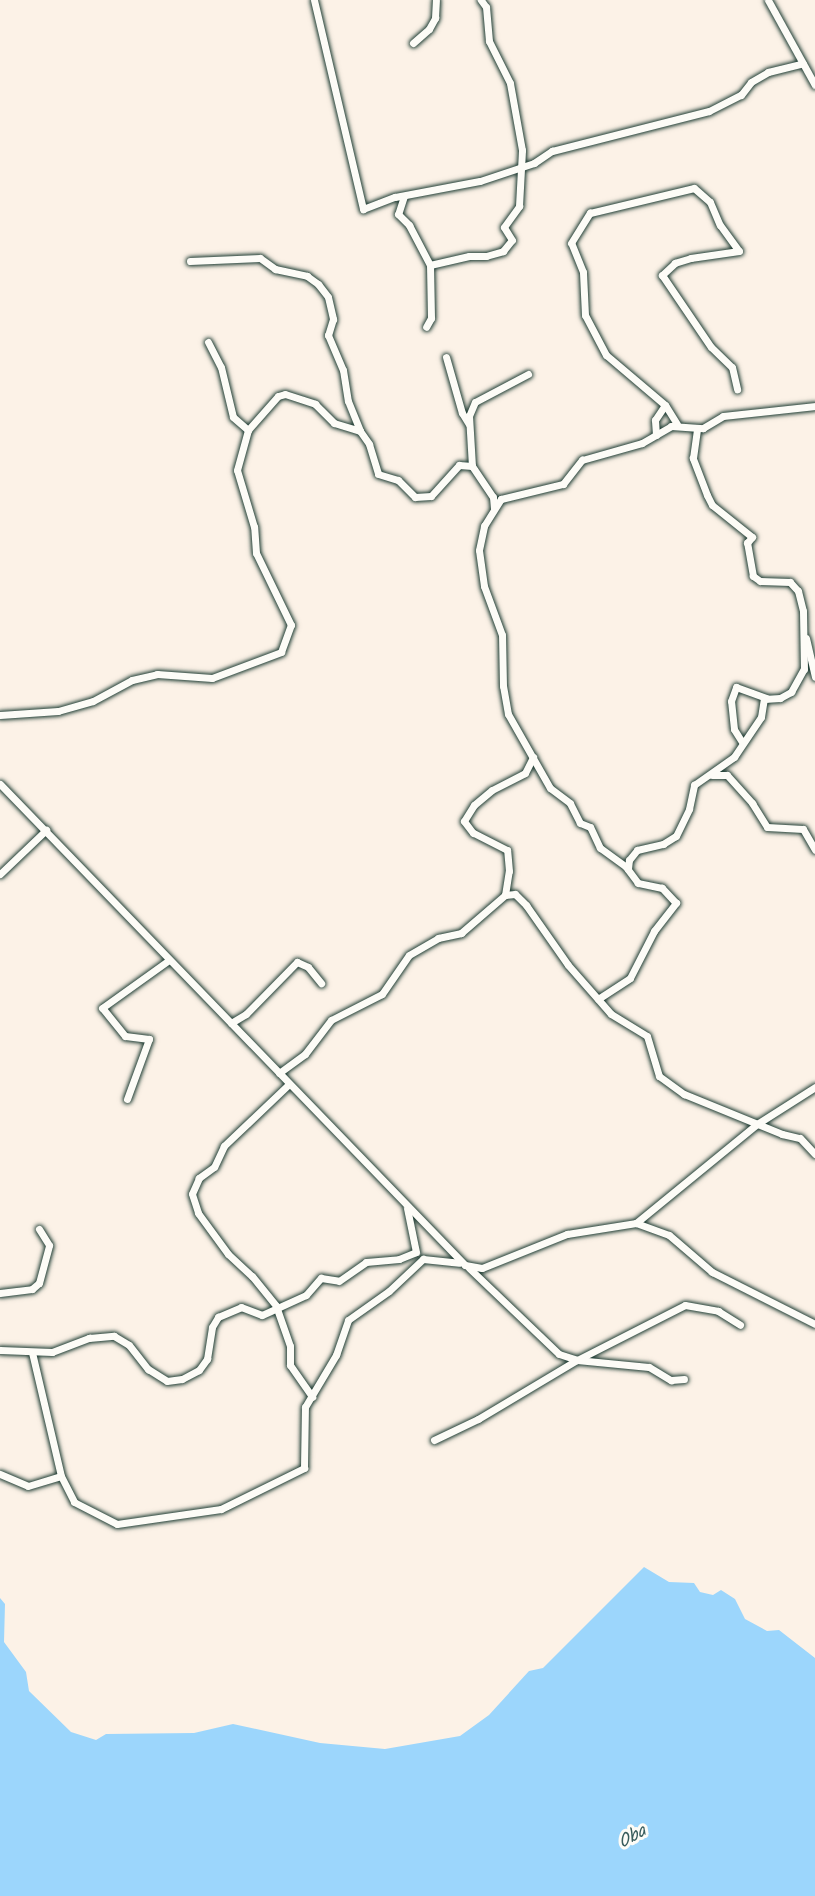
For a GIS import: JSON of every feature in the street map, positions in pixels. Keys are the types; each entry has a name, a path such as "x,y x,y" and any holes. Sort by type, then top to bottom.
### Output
{"street":[{"path":"314,0 363,209 404,196 518,169 552,151 617,137 694,112 709,111 741,95 751,82 768,72 802,63"},
{"path":"413,43 429,30 435,18 436,0"},
{"path":"430,265 503,251 512,240 504,227 519,206 518,169 522,150 509,98 510,82 489,41 486,6 481,0"},
{"path":"768,0 815,85"},
{"path":"677,424 665,405 606,355 585,315 583,272 571,243 590,213 639,199 694,188 710,202 720,225 739,251 691,258 675,263 662,275 711,347 732,367 737,389"},
{"path":"404,196 398,214 409,225 430,265 431,318 426,327"},
{"path":"190,261 260,258 275,268 308,276 318,284 328,297 333,320 328,335 343,370 352,415 369,444 378,474 398,480 415,497 431,496 459,465 472,466"},
{"path":"208,342 221,367 233,417 248,430"},
{"path":"446,357 462,413 469,424"},
{"path":"495,508 493,497 472,466 469,424 475,402 483,395 528,374"},
{"path":"0,715 58,711 93,701 132,681 157,674 212,678 281,652 291,625 256,553 254,526 238,479 248,430 275,399 285,394 315,404 334,423 360,431"},
{"path":"656,435 655,420 665,405"},
{"path":"598,999 630,978 654,931 676,906 662,888 638,883 627,869 600,848 590,826 580,824 570,802 550,788 505,708 502,635 484,586 479,550 484,526 501,499 563,484 582,460 656,435 677,424 697,429 723,416 815,406"},
{"path":"347,427 352,415"},
{"path":"697,429 693,458 709,501 752,537 747,543 756,580 794,585 804,610 805,636 799,684 780,698 767,698 736,687 731,701 734,729 742,742"},
{"path":"805,636 815,677"},
{"path":"627,869 629,860 637,850 676,836 689,809 694,785 712,775 734,757 761,717 767,698"},
{"path":"279,1073 305,1054 331,1020 382,994 409,955 438,938 461,933 505,895 509,880 507,850 473,833 464,820 474,805 492,790 525,773 533,758"},
{"path":"712,775 727,775 752,802 766,827 803,830 815,850"},
{"path":"0,784 405,1200 443,1246 559,1354 577,1359 649,1367 671,1380 684,1379"},
{"path":"0,874 46,830"},
{"path":"505,895 515,894 526,905 598,999 619,1021 647,1036 654,1068 665,1081 684,1094 757,1124 800,1138 815,1154"},
{"path":"127,1099 149,1040 125,1036 102,1008 169,960"},
{"path":"231,1023 246,1014 297,962 308,967 321,983"},
{"path":"290,1084 224,1146 214,1167 199,1178 192,1194 198,1213 228,1254 252,1275 276,1306 290,1346 290,1365 312,1397"},
{"path":"32,1352 61,1476 74,1502 117,1524 221,1509 307,1465 303,1421 312,1397 336,1355 348,1320 389,1291 423,1259 448,1259 482,1268 545,1240 636,1223 757,1124 815,1087"},
{"path":"0,1350 21,1348 32,1352 66,1350 89,1338 114,1336 129,1345 148,1369 167,1381 182,1379 199,1370 207,1359 212,1327 218,1317 241,1307 262,1315 276,1306 306,1295 321,1278 339,1281 366,1262 399,1259 416,1252 405,1200"},
{"path":"636,1223 669,1235 712,1272 815,1324"},
{"path":"0,1293 32,1288 39,1282 49,1245 39,1229"},
{"path":"434,1440 577,1359 685,1305 717,1311 740,1325"},
{"path":"559,1354 561,1370"},
{"path":"0,1473 28,1486 61,1476"}],"water":[{"name":"Oba","path":"644,1567 669,1582 694,1583 700,1592 713,1595 721,1590 735,1599 745,1619 767,1631 779,1630 815,1658 815,1896 0,1896 0,1598 5,1604 4,1642 26,1672 29,1691 71,1732 96,1740 106,1734 194,1733 233,1724 320,1743 385,1749 460,1736 489,1715 529,1671 543,1668"}]}
